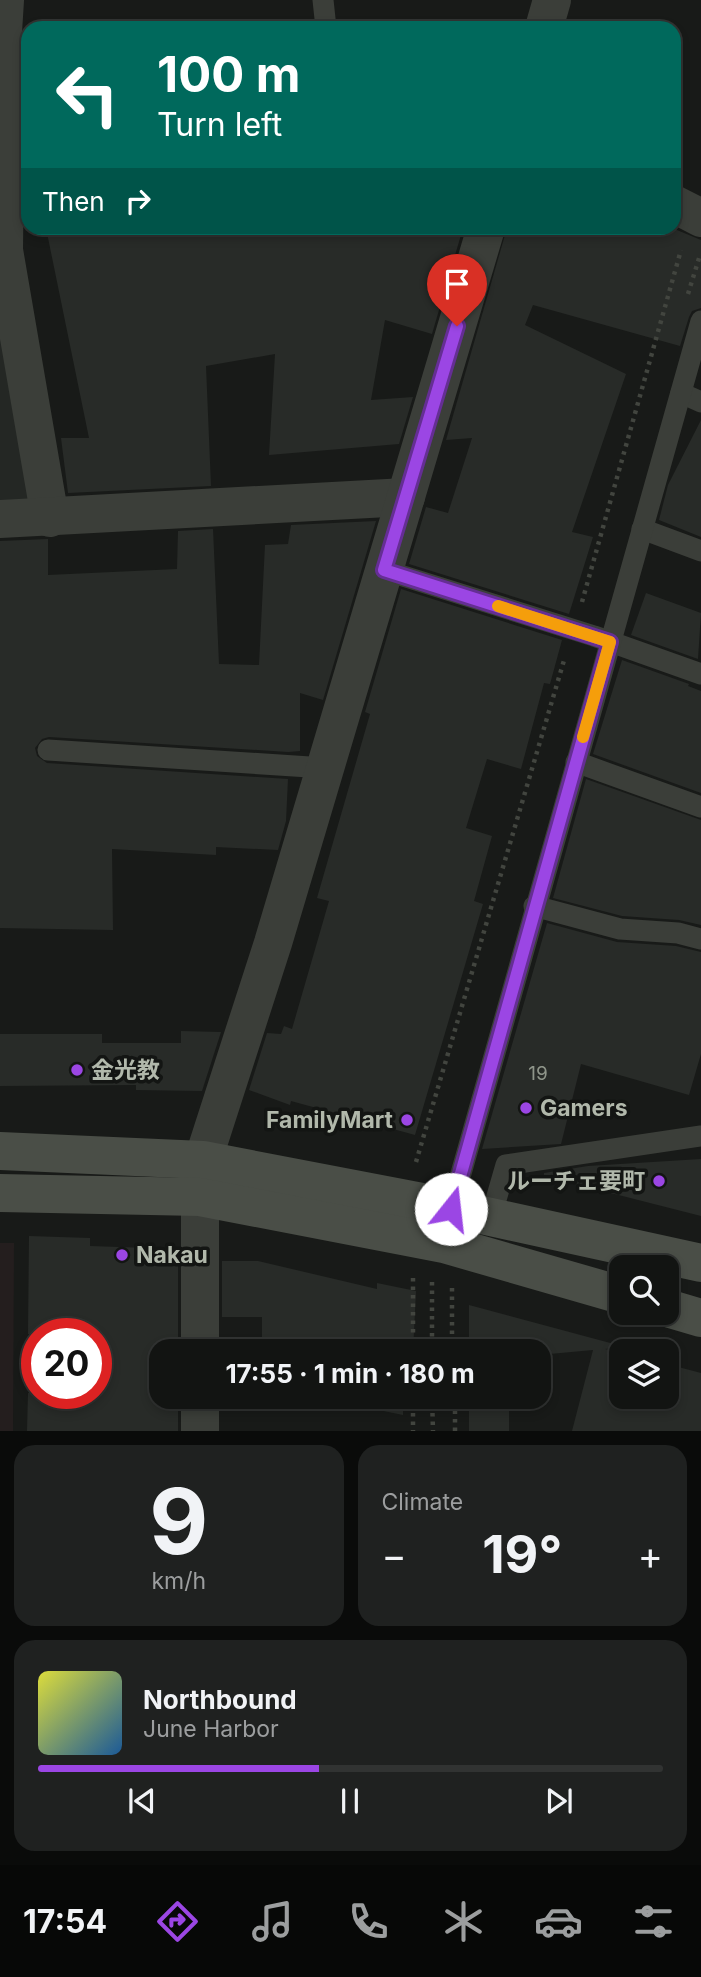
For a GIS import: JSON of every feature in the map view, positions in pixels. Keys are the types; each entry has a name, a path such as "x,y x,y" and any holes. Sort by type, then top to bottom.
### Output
{"street":[{"path":"5,0 1,64 16,151 4,250 50,517"},
{"path":"546,21 552,0"},
{"path":"200,1339 202,1179 484,235"},
{"path":"0,519 406,497"},
{"path":"0,1152 202,1179 405,1200 701,1263"},
{"path":"0,1193 202,1179 609,1292"},
{"path":"679,1312 701,1318"},
{"path":"200,1409 200,1431"}],"lane":[{"path":"323,0 325,21"},
{"path":"451,1209 534,906 701,321"},
{"path":"681,393 701,402"},
{"path":"642,529 701,551"},
{"path":"384,570 573,629 701,674"},
{"path":"48,750 325,768"},
{"path":"576,762 701,807"},
{"path":"534,906 620,929 678,933 701,939"},
{"path":"491,1217 506,1165 701,1136"}],"path":[{"path":"405,1200 573,629 690,212"},
{"path":"413,1274 413,1339"},
{"path":"432,1279 432,1339"},
{"path":"452,1284 452,1339"},
{"path":"413,1409 413,1431"},
{"path":"432,1409 433,1431"},
{"path":"455,1409 455,1431"}],"shaded area":[{"path":"0,292 37,499 0,505"},
{"path":"0,1243 14,1243 13,1431 0,1431"}],"building":[{"path":"681,232 701,240 701,308 692,311 680,346 533,305 525,325 626,374 572,532 593,537 569,614 409,564 426,507 448,513 472,438 446,440 505,235 681,235"},
{"path":"47,235 461,235 432,334 385,320 371,400 413,397 399,444 269,455 275,354 206,366 211,486 68,493 61,438 89,438"},
{"path":"701,420 701,537 659,520 668,485"},
{"path":"376,521 323,700 300,693 300,751 49,737 42,739 35,748 37,756 47,763 288,779 286,821 278,850 216,847 216,855 112,849 113,930 0,928 0,541 48,539 48,575 177,569 178,531 213,529 219,664 259,665 265,545 288,544 291,525"},
{"path":"401,589 562,640 550,684 544,683 521,769 487,759 466,828 492,836 474,901 483,904 415,1135 291,1101 290,1105 249,1090 267,1033 281,1034 284,1026 292,1029 329,901 317,898 370,714 365,712"},
{"path":"646,593 701,613 698,659 631,635"},
{"path":"622,660 689,684 688,686 701,691 701,793 593,754"},
{"path":"586,779 701,820 701,925 679,920 622,916 553,898"},
{"path":"547,923 617,942 676,946 701,952 701,1054 689,1095 581,1064 561,1144 482,1149"},
{"path":"181,1031 221,1032 202,1091 136,1090 136,1085 0,1086 0,1034 102,1034 102,1043 181,1043"},
{"path":"701,1159 701,1216 544,1176 544,1173 588,1166"},
{"path":"29,1236 90,1238 90,1246 178,1249 178,1339 149,1339 149,1409 178,1409 178,1431 27,1431 28,1409 112,1409 112,1318 28,1318"},
{"path":"222,1261 258,1261 377,1289 377,1283 416,1291 414,1339 262,1339 262,1317 222,1317"},
{"path":"469,1305 609,1343 609,1349 605,1349 609,1350 609,1409 679,1409 679,1367 701,1373 701,1431 572,1431 593,1350 551,1354 551,1339 469,1339"},
{"path":"374,1409 403,1409 403,1415"},
{"path":"469,1409 509,1409 509,1431 469,1431"}],"slow traffic":[{"path":"498,606 610,642 583,737"}],"place":[{"name":"金光教","path":"77,1070"},
{"name":"Gamers","path":"526,1108"},
{"name":"FamilyMart","path":"407,1120"},
{"name":"ルーチェ要町","path":"659,1181"},
{"name":"Nakau","path":"122,1255"}],"route":[{"path":"451,1209 610,642 384,570 457,326"}]}
